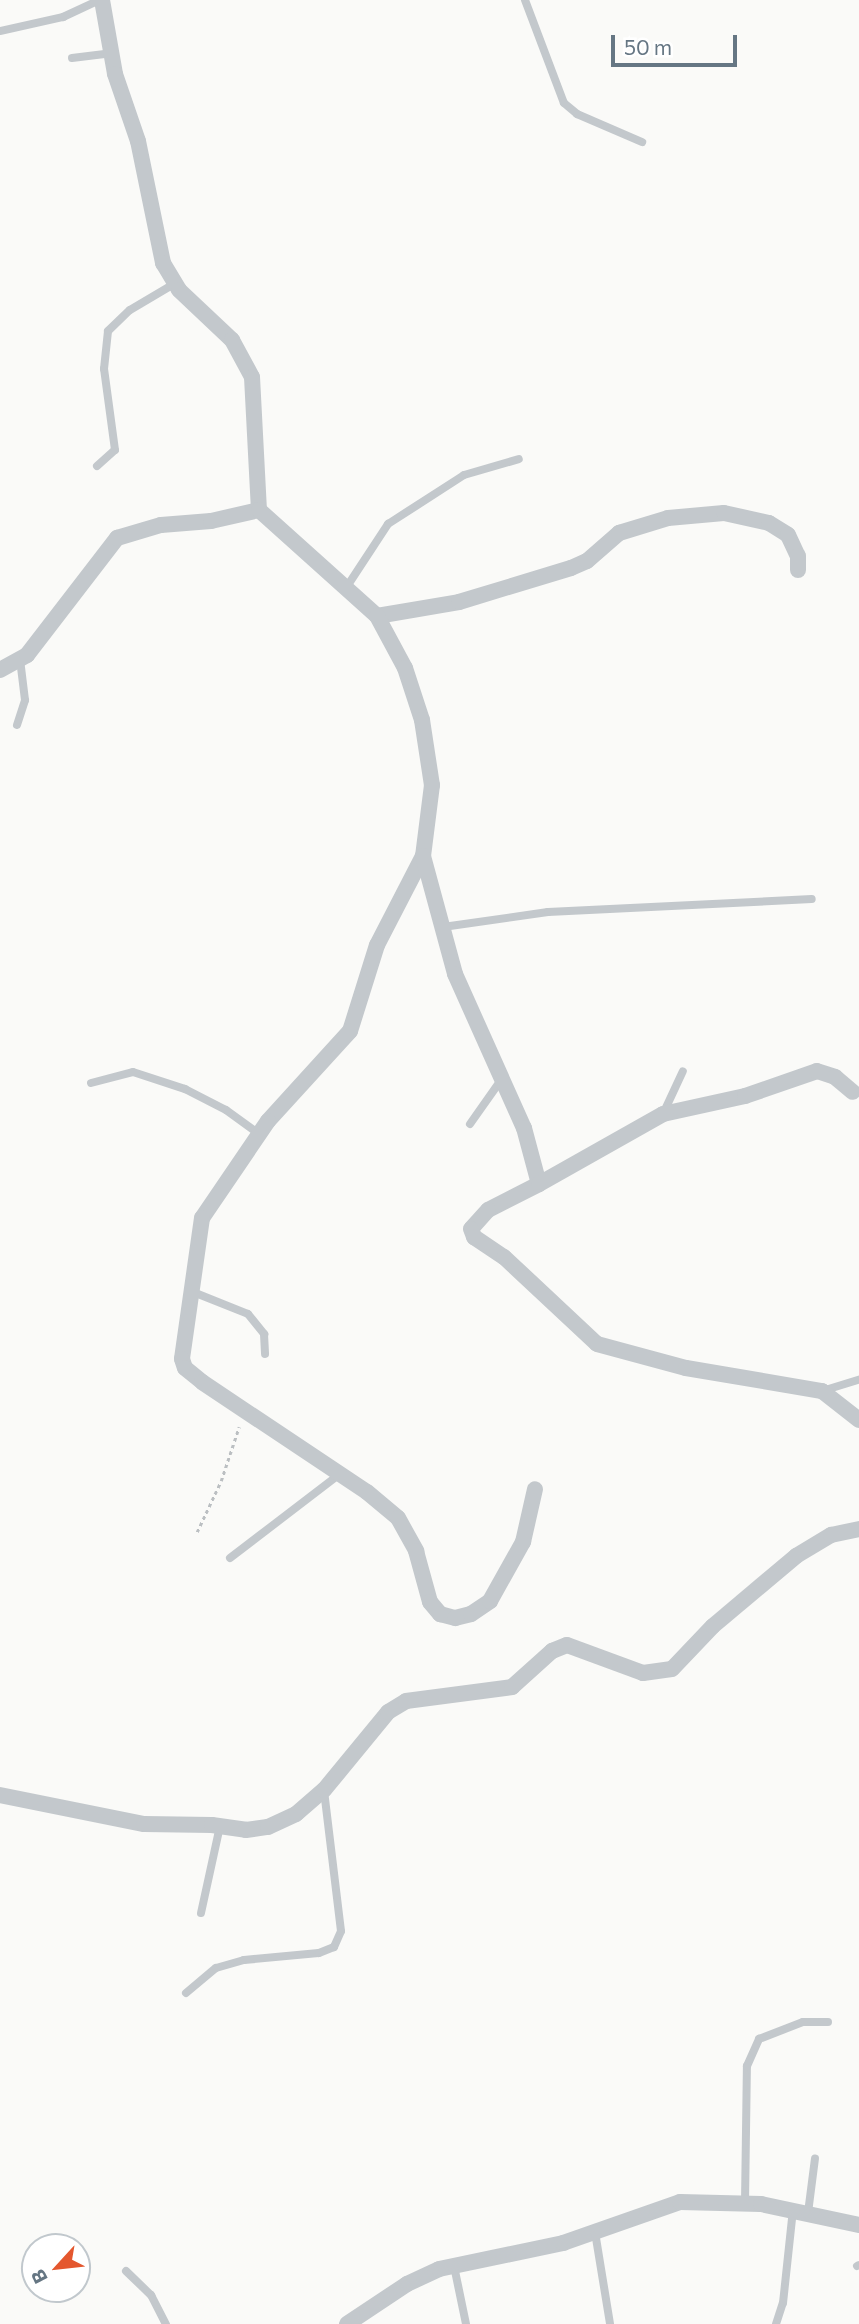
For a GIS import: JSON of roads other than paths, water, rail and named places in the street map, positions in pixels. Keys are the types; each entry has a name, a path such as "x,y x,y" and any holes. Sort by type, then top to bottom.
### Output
{"street":[{"path":"101,0 111,53 138,141 155,235 174,284 232,340 253,377 259,510 377,616 405,668 422,720 432,785 423,856 377,945 350,1031 259,1134 202,1218 192,1292 181,1346 185,1368 340,1474 398,1518 416,1551 430,1602 440,1614 455,1618 471,1614 490,1601 509,1573 523,1542 536,1489"},
{"path":"0,670 20,662 91,576 117,538 161,525 211,521 259,510"},
{"path":"377,616 459,602 571,568 587,561 619,533 668,518 724,513 769,523 788,535 798,556 798,569"},
{"path":"423,856 455,974 524,1128 539,1184"},
{"path":"853,1092 835,1077 817,1072 745,1096 663,1114 539,1184 501,1200 478,1220 472,1233 524,1275 597,1344 686,1368 822,1391 859,1420"},
{"path":"0,1795 144,1824 220,1826 246,1830 268,1827 296,1814 324,1790 397,1707 432,1695 512,1687 552,1651 567,1645 643,1673 672,1669 713,1626 796,1556 831,1535 859,1529"},
{"path":"347,2324 407,2284 454,2266 595,2232 680,2202 745,2203 859,2225"}],"lane":[{"path":"0,32 63,17 101,0"},
{"path":"525,0 564,103 577,114 642,142"},
{"path":"72,58 111,53"},
{"path":"97,467 115,450 104,369 108,331 130,310 174,284"},
{"path":"346,588 388,524 464,475 519,459"},
{"path":"17,726 25,700 20,662"},
{"path":"443,928 548,912 812,899"},
{"path":"663,1114 683,1071"},
{"path":"91,1083 133,1072 185,1089 226,1110 259,1134"},
{"path":"470,1124 501,1080"},
{"path":"192,1292 248,1314 264,1334 264,1354"},
{"path":"822,1391 859,1380"},
{"path":"230,1558 340,1474"},
{"path":"186,1993 216,1968 244,1960 319,1953 334,1947 341,1931 324,1790"},
{"path":"201,1913 220,1826"},
{"path":"745,2203 747,2066 759,2039 803,2022 828,2022"},
{"path":"775,2324 783,2303 815,2158"},
{"path":"595,2232 610,2324"},
{"path":"454,2266 466,2324"},
{"path":"126,2271 151,2295 166,2324"}]}
